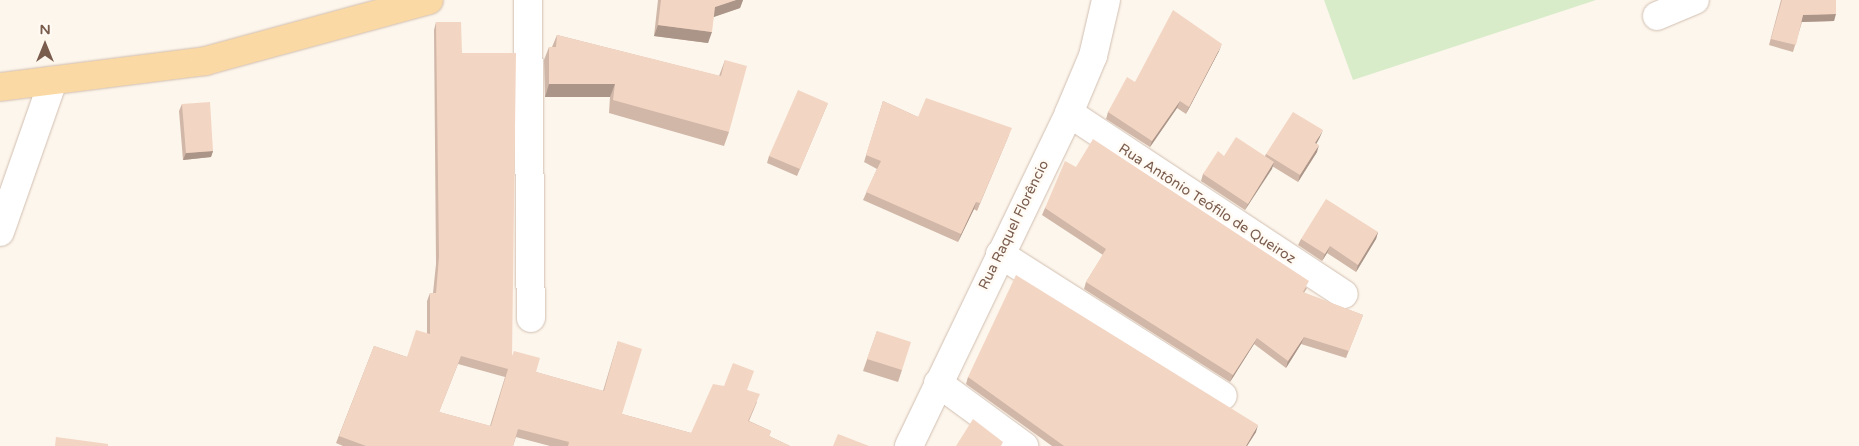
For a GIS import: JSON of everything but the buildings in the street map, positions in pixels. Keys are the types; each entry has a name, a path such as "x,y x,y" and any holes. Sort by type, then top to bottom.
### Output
{"main road":[{"path":"0,87 238,55 429,0"}],"street":[{"path":"528,0 531,318"},
{"name":"Rua Raquel Florêncio","path":"909,446 1069,113 1093,56 1106,0"},
{"path":"1657,16 1695,0"},
{"path":"0,232 7,194 53,81"},
{"name":"Rua Antônio Teófilo de Queiroz","path":"1069,113 1344,294"},
{"path":"1000,254 1223,396"},
{"path":"938,383 1024,446"}],"green space":[{"path":"1324,0 1596,0 1353,80"}]}
